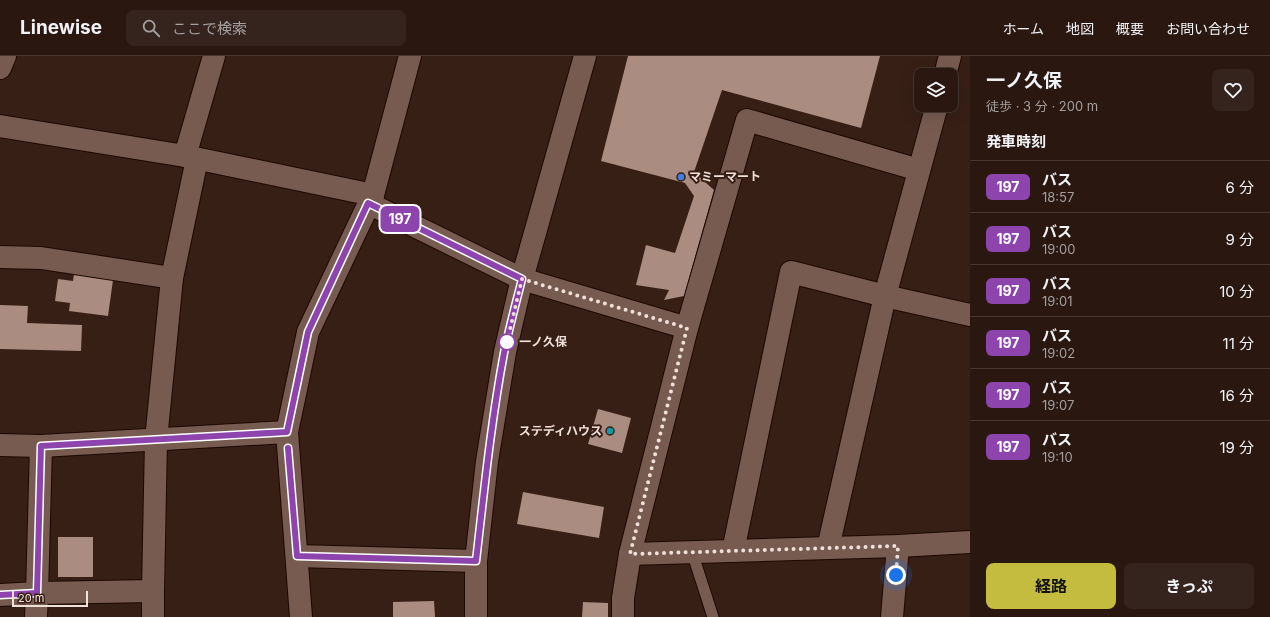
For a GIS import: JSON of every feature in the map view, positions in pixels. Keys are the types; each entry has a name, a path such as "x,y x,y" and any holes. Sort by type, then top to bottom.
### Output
{"street":[{"path":"0,68 5,56"},
{"path":"153,617 156,440 172,278 191,157 214,56"},
{"path":"301,617 287,432 308,332 370,199 410,56"},
{"path":"476,617 476,561 488,453 504,352 522,279 585,56"},
{"path":"947,68 950,56"},
{"path":"828,548 885,296 935,112"},
{"path":"623,617 623,598 630,554 687,328 747,120 919,170"},
{"path":"0,126 191,157 370,199 522,279 687,328"},
{"path":"0,257 41,258 172,278"},
{"path":"733,551 791,272 885,296 970,314"},
{"path":"0,445 41,446 287,432"},
{"path":"36,617 41,446"},
{"path":"630,554 898,546 970,542"},
{"path":"892,617 898,546"},
{"path":"297,556 476,561"},
{"path":"0,595 153,591"}],"lane":[{"path":"692,552 713,617"}],"building":[{"name":"マミーマート","path":"628,56 880,56 861,128 722,90 694,172 714,190 684,296 664,300 669,290 636,285 646,245 675,253 694,196 685,183 601,161"},
{"path":"74,274 113,280 108,316 69,311 70,303 55,301 58,279 73,281"},
{"path":"0,305 28,306 27,323 82,325 81,351 0,349"},
{"name":"ステディハウス","path":"598,409 631,418 622,453 588,444"},
{"path":"523,492 604,507 599,538 517,524"},
{"path":"58,537 93,537 93,577 58,577"},
{"path":"434,601 435,617 393,617 393,602"},
{"path":"583,602 608,603 608,617 582,617"}],"bus line":[{"name":"197","path":"0,595 37,593 41,446 287,432 308,332 368,203 522,279 504,352 487,461 476,561 297,556 288,448"}],"place":[{"name":"マミーマート","path":"681,177"},
{"name":"一ノ久保","path":"507,342"},
{"name":"ステディハウス","path":"610,431"}],"route":[{"path":"507,342 522,279 687,328 630,554 898,546 896,575"}]}
